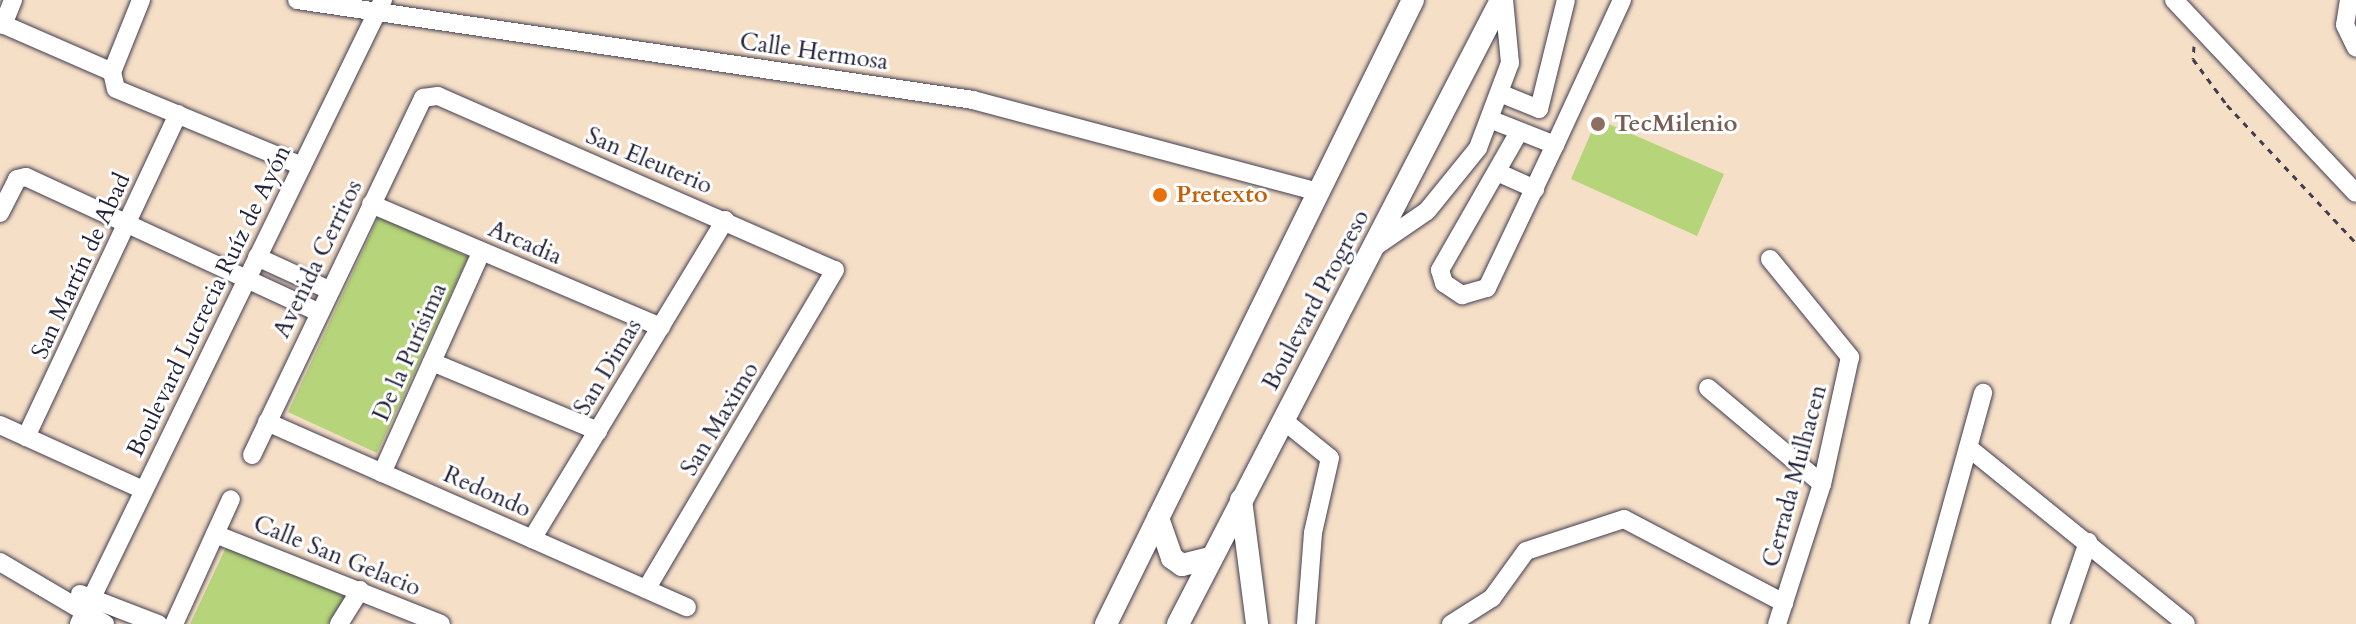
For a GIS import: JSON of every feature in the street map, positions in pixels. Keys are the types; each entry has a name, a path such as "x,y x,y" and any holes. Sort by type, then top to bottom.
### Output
{"main road":[{"name":"Boulevard Progreso","path":"1106,624 1315,191 1413,0"},
{"name":"Boulevard Progreso","path":"1178,624 1502,0"},
{"path":"1241,500 1257,624"},
{"path":"1158,518 1172,558 1182,565 1210,558"}],"street":[{"path":"13,0 2,24 178,114 302,166"},
{"path":"114,80 141,0"},
{"name":"Calle Hermosa","path":"297,0 380,8 973,100 1315,191"},
{"path":"1373,248 1447,191 1492,120 1502,94 1511,43 1502,0"},
{"path":"1502,94 1539,109 1566,0"},
{"path":"1519,132 1497,172 1472,204 1440,270 1444,283 1462,295 1487,288 1622,0"},
{"path":"2174,0 2356,193"},
{"path":"2349,0 2345,25 2356,48"},
{"name":"Boulevard Lucrecia Ruíz de Ayón","path":"81,619 380,8"},
{"name":"Avenida Cerritos","path":"252,455 423,98 438,96"},
{"name":"San Eleuterio","path":"438,96 832,266 835,275"},
{"name":"San Martín de Abad","path":"26,437 178,114"},
{"path":"1492,120 1555,145"},
{"path":"1497,172 1535,189"},
{"path":"0,213 17,179 26,177 318,312"},
{"name":"Arcadia","path":"371,204 661,327"},
{"name":"San Dimas","path":"532,539 725,220"},
{"name":"De la Purísima","path":"382,473 482,251"},
{"path":"257,257 329,290"},
{"name":"Cerrada Mulhacen","path":"1770,259 1843,340 1850,365 1822,484 1777,624"},
{"name":"San Maximo","path":"646,589 835,275"},
{"path":"432,362 598,431"},
{"path":"1708,388 1822,484"},
{"path":"1919,624 1983,393"},
{"path":"1283,420 1330,458 1313,533 1306,624"},
{"name":"Redondo","path":"267,422 687,607"},
{"path":"0,425 143,490"},
{"path":"1969,448 2186,624"},
{"path":"174,624 231,499"},
{"path":"1451,624 1492,598 1526,551 1624,519 1784,603"},
{"name":"Calle San Gelacio","path":"215,534 441,624"},
{"path":"2060,624 2088,542"},
{"path":"0,562 61,593 93,595 158,624"},
{"path":"339,624 360,590"},
{"path":"61,593 81,619 105,624"}],"path":[{"path":"2204,31 2192,52 2214,90 2356,243"}],"green space":[{"path":"1597,119 1724,174 1697,236 1571,179"},
{"path":"379,216 468,257 377,453 288,412"},
{"path":"228,543 346,597 328,624 190,624"}],"place":[{"name":"TecMilenio","path":"1598,124"},
{"name":"Pretexto","path":"1160,195"}]}
